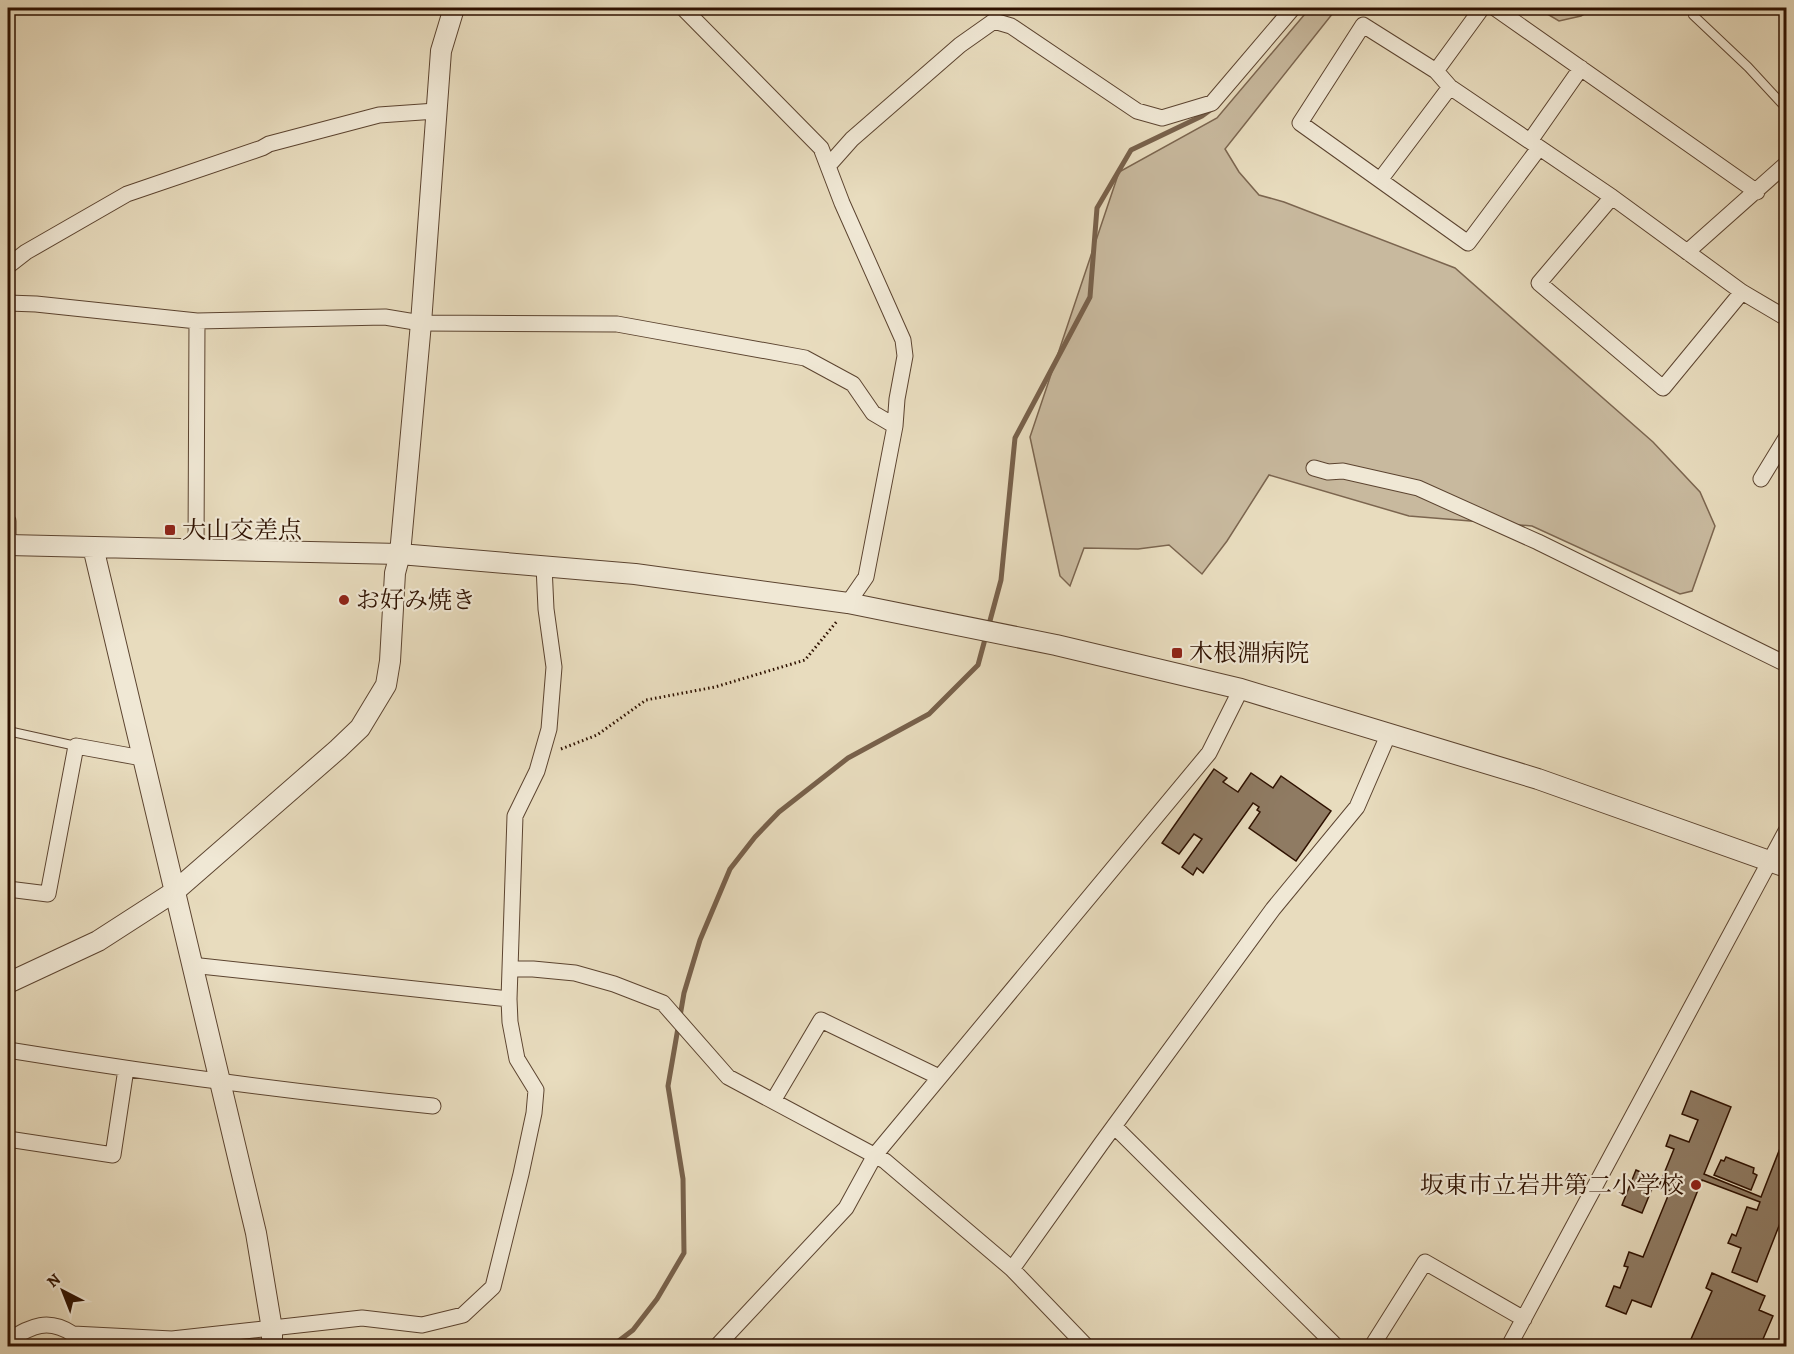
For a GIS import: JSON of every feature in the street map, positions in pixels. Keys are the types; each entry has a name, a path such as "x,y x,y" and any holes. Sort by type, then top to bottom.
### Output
{"street":[{"path":"8,983 98,941 174,892 360,728 386,685 390,661 395,573 400,554 421,323 441,51 454,8"},
{"path":"683,8 821,148 903,340 906,356 866,577 848,603"},
{"path":"828,166 852,140 960,45 994,21 1011,26 1137,111 1162,118 1212,103 1293,8"},
{"path":"1436,71 1482,8"},
{"path":"1495,8 1757,192"},
{"path":"1581,68 1534,145 1468,243 1300,123 1363,25 1436,71 1450,87 1534,145 1612,197 1742,292 1786,318"},
{"path":"1380,180 1450,87"},
{"path":"8,266 26,252 126,194 291,138 379,115 436,111"},
{"path":"1687,252 1786,164"},
{"path":"1612,197 1539,283 1663,388 1742,292"},
{"path":"8,303 197,321 385,317 421,323 617,324 806,358 853,384 873,413 895,426"},
{"path":"196,550 197,321"},
{"path":"1761,479 1786,438"},
{"path":"1314,468 1328,472 1343,471 1418,488 1538,542 1786,664"},
{"path":"8,521 8,548 93,547 400,554 635,574 848,603 1056,645 1241,689 1538,779 1779,865"},
{"path":"93,547 256,1233 272,1338"},
{"path":"8,1340 33,1326 43,1324 73,1334 172,1339 272,1338 362,1318 422,1325 463,1315 493,1287 521,1174 534,1113 536,1090 517,1059 509,999 515,816 537,771 549,729 554,667 546,609 544,566"},
{"path":"717,1347 846,1208 875,1155 1209,753 1241,689"},
{"path":"1012,1269 1273,909 1357,807 1389,733"},
{"path":"8,889 48,894 76,746 142,758"},
{"path":"1509,1347 1779,865 1786,831"},
{"path":"191,965 509,999"},
{"path":"510,969 575,973 614,984 663,1003 728,1077 885,1161 1012,1269 1086,1347"},
{"path":"773,1101 821,1020 939,1077"},
{"path":"8,1050 126,1069 328,1096 433,1106"},
{"path":"8,1139 113,1155 126,1069"},
{"path":"1114,1126 1336,1347"},
{"path":"1372,1347 1425,1262 1524,1319"}],"lane":[{"path":"1693,15 1748,67 1786,108"},
{"path":"8,731 76,746"}],"path":[{"path":"541,756 597,735 646,700 715,687 805,660 834,626 848,603"}],"shaded area":[{"path":"1310,8 1337,8 1225,149 1239,172 1259,195 1284,202 1455,268 1653,442 1700,492 1715,526 1692,591 1680,594 1532,526 1409,516 1269,475 1227,541 1202,574 1169,545 1138,549 1084,548 1070,586 1060,576 1030,437 1119,172 1217,118"},
{"path":"1537,8 1594,8 1581,16 1559,21"}],"building":[{"path":"1214,769 1227,778 1223,782 1238,792 1251,773 1273,788 1281,776 1331,811 1296,861 1249,828 1260,812 1257,810 1259,807 1253,803 1203,873 1197,868 1193,875 1182,867 1202,839 1194,834 1179,854 1162,843"},
{"path":"1691,1091 1731,1107 1704,1174 1761,1197 1786,1133 1786,1208 1757,1282 1732,1272 1741,1248 1728,1243 1732,1234 1736,1236 1747,1207 1757,1210 1760,1202 1702,1180 1651,1307 1632,1300 1626,1314 1606,1306 1614,1286 1620,1288 1628,1267 1624,1266 1629,1252 1643,1257 1670,1191 1659,1186 1674,1149 1666,1146 1670,1135 1689,1142 1698,1120 1682,1114"},
{"path":"1726,1157 1754,1168 1753,1173 1757,1175 1751,1190 1714,1175 1721,1160 1724,1161"},
{"path":"1636,1170 1656,1179 1642,1213 1622,1205"},
{"path":"1712,1273 1765,1296 1759,1310 1773,1316 1760,1346 1688,1346 1712,1291 1706,1288"}],"waterway":[{"path":"612,1346 633,1330 657,1299 684,1253 683,1179 668,1086 684,993 700,940 730,869 755,837 779,812 848,758 929,714 978,665 1001,580 1015,438 1090,297 1097,208 1131,150 1202,116 1213,108"}],"place":[{"name":"大山交差点","path":"170,530"},
{"name":"お好み焼き","path":"344,600"},
{"name":"木根淵病院","path":"1177,653"},
{"name":"坂東市立岩井第二小学校","path":"1696,1185"}]}
